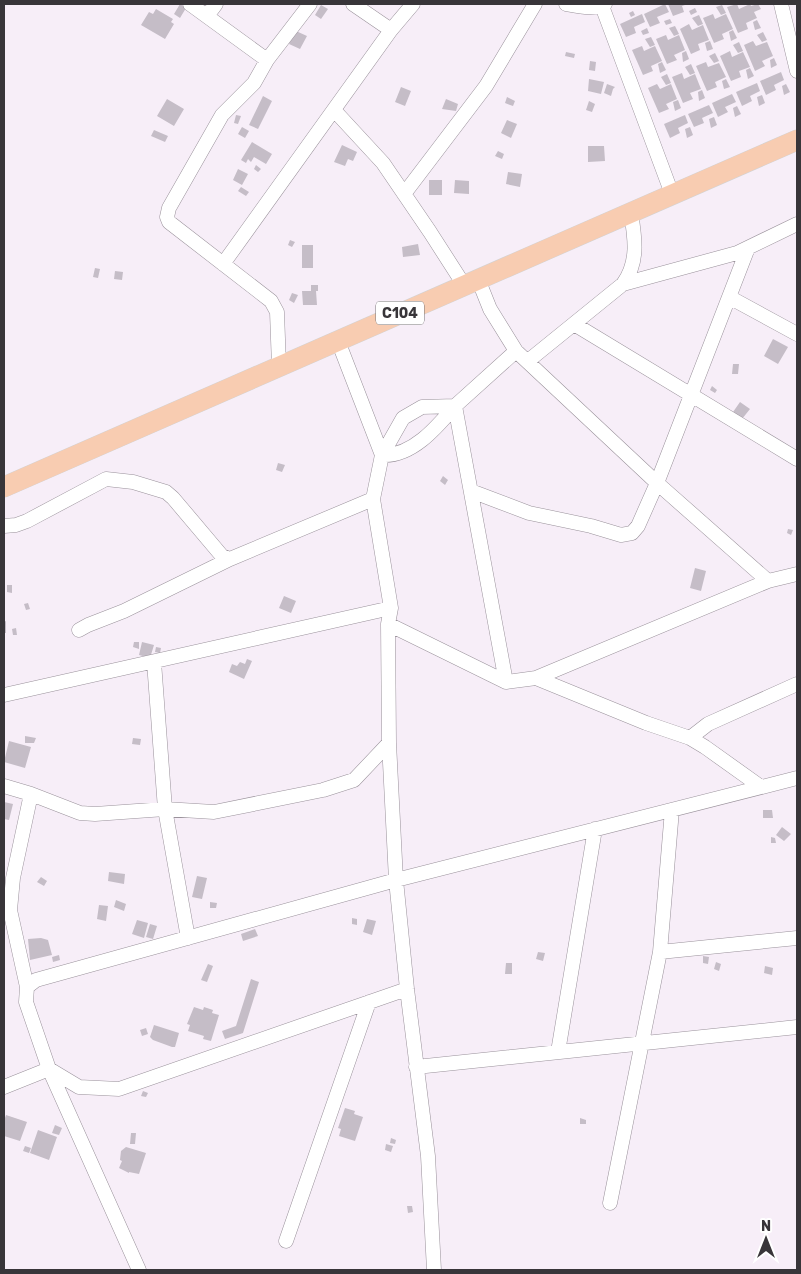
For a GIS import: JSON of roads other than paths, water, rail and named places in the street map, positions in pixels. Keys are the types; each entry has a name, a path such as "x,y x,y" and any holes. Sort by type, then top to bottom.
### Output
{"highway":[{"name":"C104","path":"4,487 797,140"}],"street":[{"path":"190,4 267,60"},
{"path":"207,16 216,4"},
{"path":"279,366 279,333 275,308 271,301 169,222 167,217 169,208 222,115 254,83 267,60 310,4"},
{"path":"352,4 391,30"},
{"path":"223,264 391,30 412,4"},
{"path":"404,194 486,86 535,4"},
{"path":"566,4 583,7 604,5 672,194"},
{"path":"781,4 797,72"},
{"path":"334,110 382,163 471,282 516,351 657,482 768,581"},
{"path":"528,362 623,284 630,274 636,242 631,212"},
{"path":"623,284 724,257 748,248 797,224"},
{"path":"471,491 529,513 592,526 621,535 632,533 638,526 657,482 748,248"},
{"path":"730,297 797,334"},
{"path":"574,324 797,459"},
{"path":"338,340 382,455"},
{"path":"382,455 392,456 412,447 435,429 455,406 516,351"},
{"path":"434,1270 428,1156 416,1067 396,880 389,743 388,624 391,608 373,499 382,455 403,418 422,407 455,406"},
{"path":"455,406 506,682"},
{"path":"4,526 16,525 27,521 106,479 133,482 166,492 222,556 230,559"},
{"path":"79,630 124,611 230,559 373,499"},
{"path":"388,624 506,682 536,678 768,581 797,574"},
{"path":"4,695 391,608"},
{"path":"154,662 165,809 188,938"},
{"path":"536,678 646,723 690,738 761,787"},
{"path":"690,738 708,724 797,684"},
{"path":"4,786 31,794 80,813 95,814 165,809 214,812 323,790 354,780 389,743"},
{"path":"27,987 36,980 396,880 797,778"},
{"path":"31,794 13,878 10,910 27,987 26,1002 49,1069 139,1270"},
{"path":"610,1202 660,952 672,810"},
{"path":"558,1052 595,829"},
{"path":"660,952 797,938"},
{"path":"49,1069 79,1087 119,1089 407,989"},
{"path":"286,1241 369,1002"},
{"path":"416,1067 797,1027"},
{"path":"4,1087 49,1069"}]}
